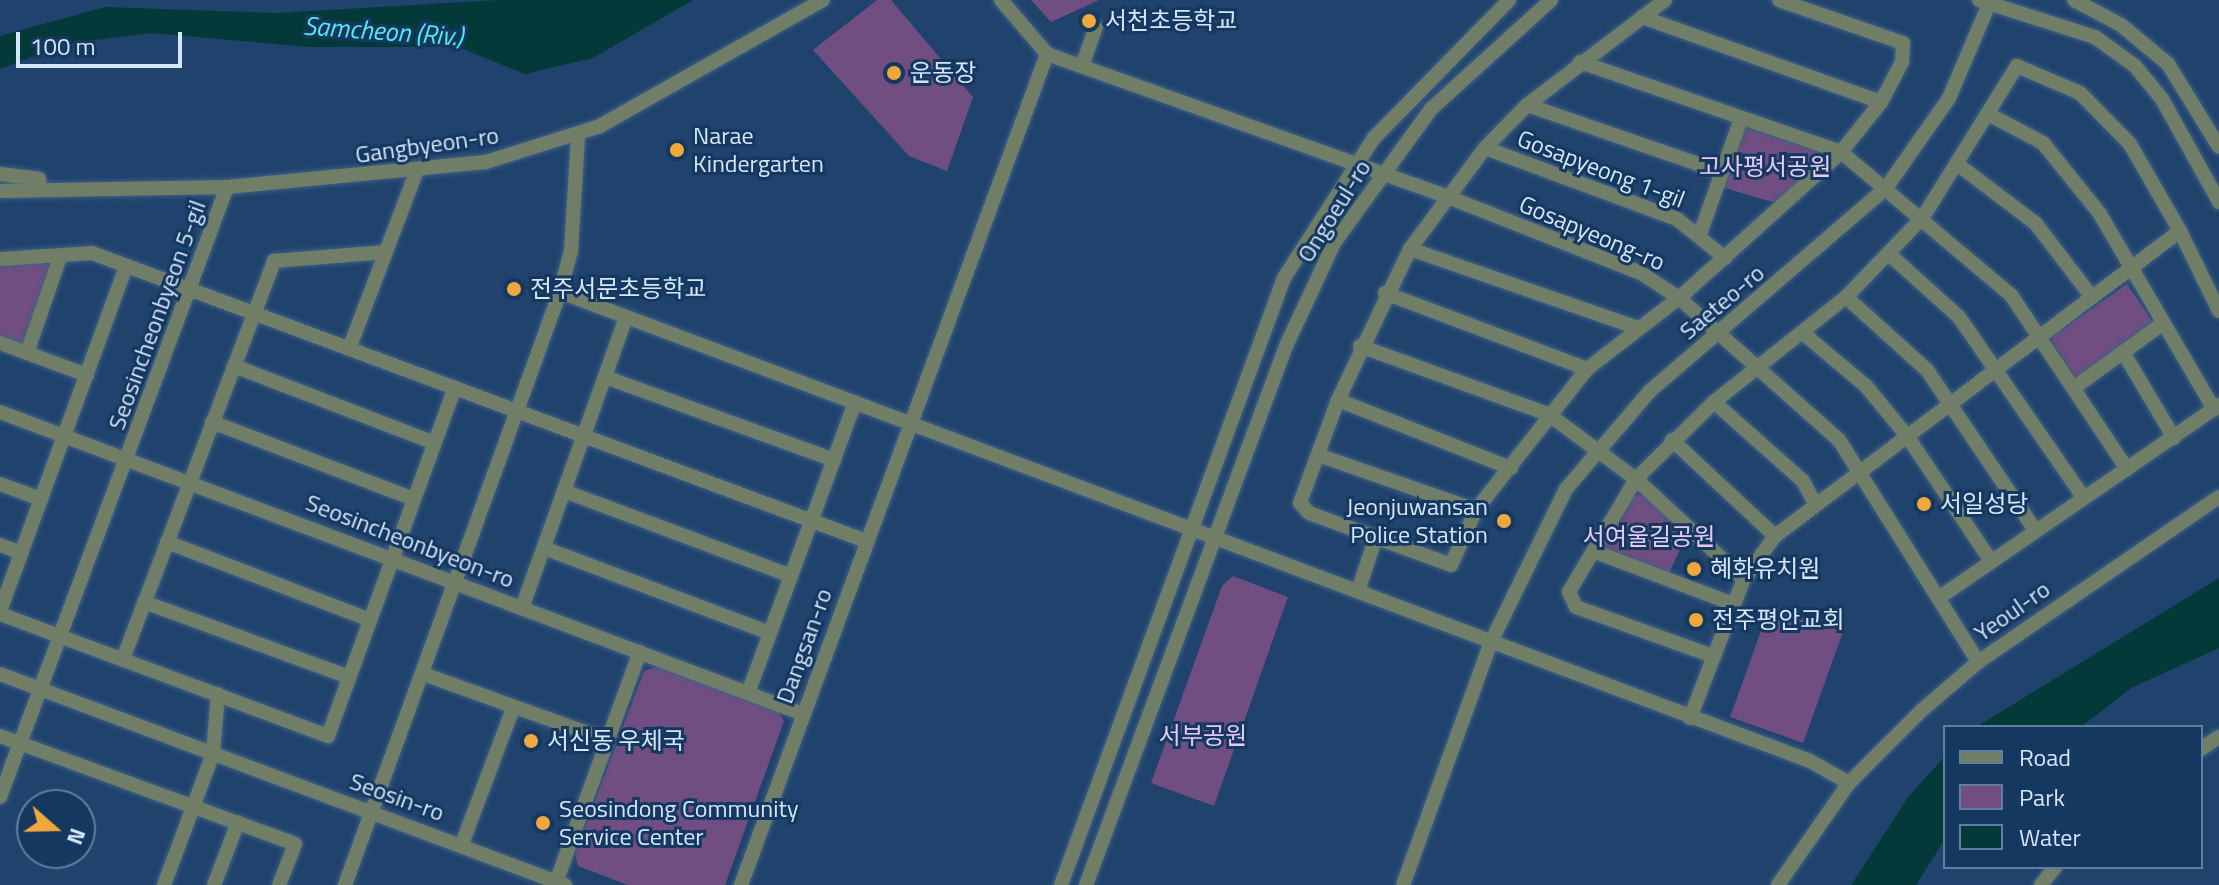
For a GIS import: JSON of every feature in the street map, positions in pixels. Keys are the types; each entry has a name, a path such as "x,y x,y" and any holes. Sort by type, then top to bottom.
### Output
{"street":[{"name":"Gangbyeon-ro","path":"4,188 227,187 416,173 578,135 823,0"},
{"path":"1001,0 1047,54"},
{"name":"Ongoeul-ro","path":"1061,885 1284,278 1353,165 1414,90 1509,0"},
{"name":"Ongoeul-ro","path":"1086,885 1286,346 1334,243 1380,175 1431,109 1551,0"},
{"name":"Gosapyeong 1-gil","path":"1375,540 1300,503 1338,400 1385,293 1410,249 1485,148 1527,105 1665,0"},
{"path":"2074,0 2121,25 2168,64 2219,147"},
{"path":"1985,1 2095,37 2135,66 2162,99 2219,202"},
{"name":"Saeteo-ro","path":"1403,885 1491,642 1554,511 1597,450 1719,332 1886,188 1949,98 1985,1"},
{"path":"1358,591 1375,540 1451,565 1476,510 1511,468 1548,414 1587,369 1725,258 1841,152 1881,102 1903,43 1786,3"},
{"path":"1642,17 1881,102"},
{"path":"1082,66 1096,27"},
{"name":"Ongoeul-ro","path":"1047,54 1353,165"},
{"name":"Dangsan-ro","path":"741,885 1047,54"},
{"path":"1580,62 1841,152 1985,269 2041,334 2127,469"},
{"path":"1713,656 1576,607 1569,592 1636,479 1672,440 1714,402 1804,334 1846,297 1923,217 1992,116 2017,66 2080,93 2130,144 2180,231 2219,311"},
{"name":"Gosapyeong 1-gil","path":"1527,105 1722,172"},
{"path":"1943,595 2216,407 2162,324 2080,186 2043,143 1992,116"},
{"name":"Gosapyeong 1-gil","path":"1700,234 1741,119"},
{"path":"345,885 560,292 571,251 578,135"},
{"name":"Gosapyeong 1-gil","path":"1485,148 1700,234 1725,258"},
{"name":"Gosapyeong-ro","path":"1353,165 1448,197 1641,273 1679,298 1839,440 1943,595 1978,662"},
{"path":"1960,166 2036,224 2091,296"},
{"path":"349,349 416,173"},
{"path":"0,174 39,179 39,188"},
{"name":"Seosincheonbyeon 5-gil","path":"1,790 129,459 227,187"},
{"path":"1690,718 1744,579 1775,536 1996,366 2180,231"},
{"path":"1410,249 1638,328"},
{"path":"123,659 274,261 386,252"},
{"path":"0,259 92,253 585,433 866,541"},
{"path":"1889,254 1959,317 1996,366 2083,497"},
{"path":"27,353 60,257"},
{"path":"126,267 0,612 328,736 455,387"},
{"path":"560,292 910,422 1193,530 1213,541 1358,591 1810,761 1849,783"},
{"path":"1385,293 1587,369"},
{"path":"1846,297 1911,353 1949,403 2035,530"},
{"path":"522,608 626,318"},
{"path":"2075,387 2162,324"},
{"path":"1804,334 1866,386 1907,436 1991,561"},
{"path":"0,343 87,375"},
{"path":"1360,346 1548,414 1636,479 1744,579"},
{"path":"2123,352 2174,438"},
{"path":"234,366 435,443"},
{"path":"605,377 834,460"},
{"path":"1338,400 1511,468"},
{"path":"748,693 855,402"},
{"path":"1714,402 1803,481 1815,504"},
{"name":"Seosincheonbyeon-ro","path":"0,412 803,714"},
{"path":"212,422 414,499"},
{"path":"1672,440 1775,536"},
{"path":"1318,455 1476,510"},
{"path":"0,484 41,499"},
{"path":"564,491 791,576"},
{"name":"Yeoul-ro","path":"1778,885 1849,783 1978,662 2219,497"},
{"path":"167,542 370,620"},
{"path":"0,545 22,553"},
{"path":"544,548 770,633"},
{"path":"1593,551 1733,604"},
{"path":"144,602 349,677"},
{"path":"558,884 640,652"},
{"name":"Seosin-ro","path":"0,674 462,844 558,884"},
{"path":"423,674 607,740"},
{"path":"164,885 213,753 218,694"},
{"path":"462,844 514,706"},
{"path":"0,736 295,844 279,885"},
{"path":"214,885 238,822"},
{"path":"2041,885 2053,869"}],"green space":[{"name":"운동장","path":"877,0 891,0 973,97 947,171 909,156 813,50"},
{"path":"1031,0 1099,0 1051,22"},
{"name":"고사평서공원","path":"1746,127 1820,153 1825,164 1779,204 1721,187"},
{"path":"41,262 51,267 23,344 0,336 0,264"},
{"path":"2127,284 2153,322 2077,381 2050,338"},
{"name":"서여울길공원","path":"1647,494 1689,531 1667,577 1600,546 1631,496"},
{"name":"서부공원","path":"1233,576 1288,597 1214,806 1151,783 1222,586"},
{"path":"1770,606 1843,632 1803,743 1730,717"},
{"path":"658,666 778,711 784,721 725,885 628,885 578,866 575,854 644,671"}],"water":[{"name":"Samcheon (Riv.)","path":"499,0 693,0 593,58 525,74 458,47 308,47 151,33 65,44 0,69 0,36 105,7 277,13"},
{"path":"2219,578 2219,648 2131,688 2084,725 1979,725"},
{"path":"1943,758 1943,842 1916,885 1851,885 1909,796"}],"place":[{"name":"서천초등학교","path":"1089,21"},
{"name":"운동장","path":"894,73"},
{"name":"Narae Kindergarten","path":"677,150"},
{"name":"전주서문초등학교","path":"514,289"},
{"name":"서일성당","path":"1924,504"},
{"name":"Jeonjuwansan Police Station","path":"1504,521"},
{"name":"혜화유치원","path":"1694,569"},
{"name":"전주평안교회","path":"1696,620"},
{"name":"서신동 우체국","path":"531,741"},
{"name":"Seosindong Community Service Center","path":"543,823"}]}
